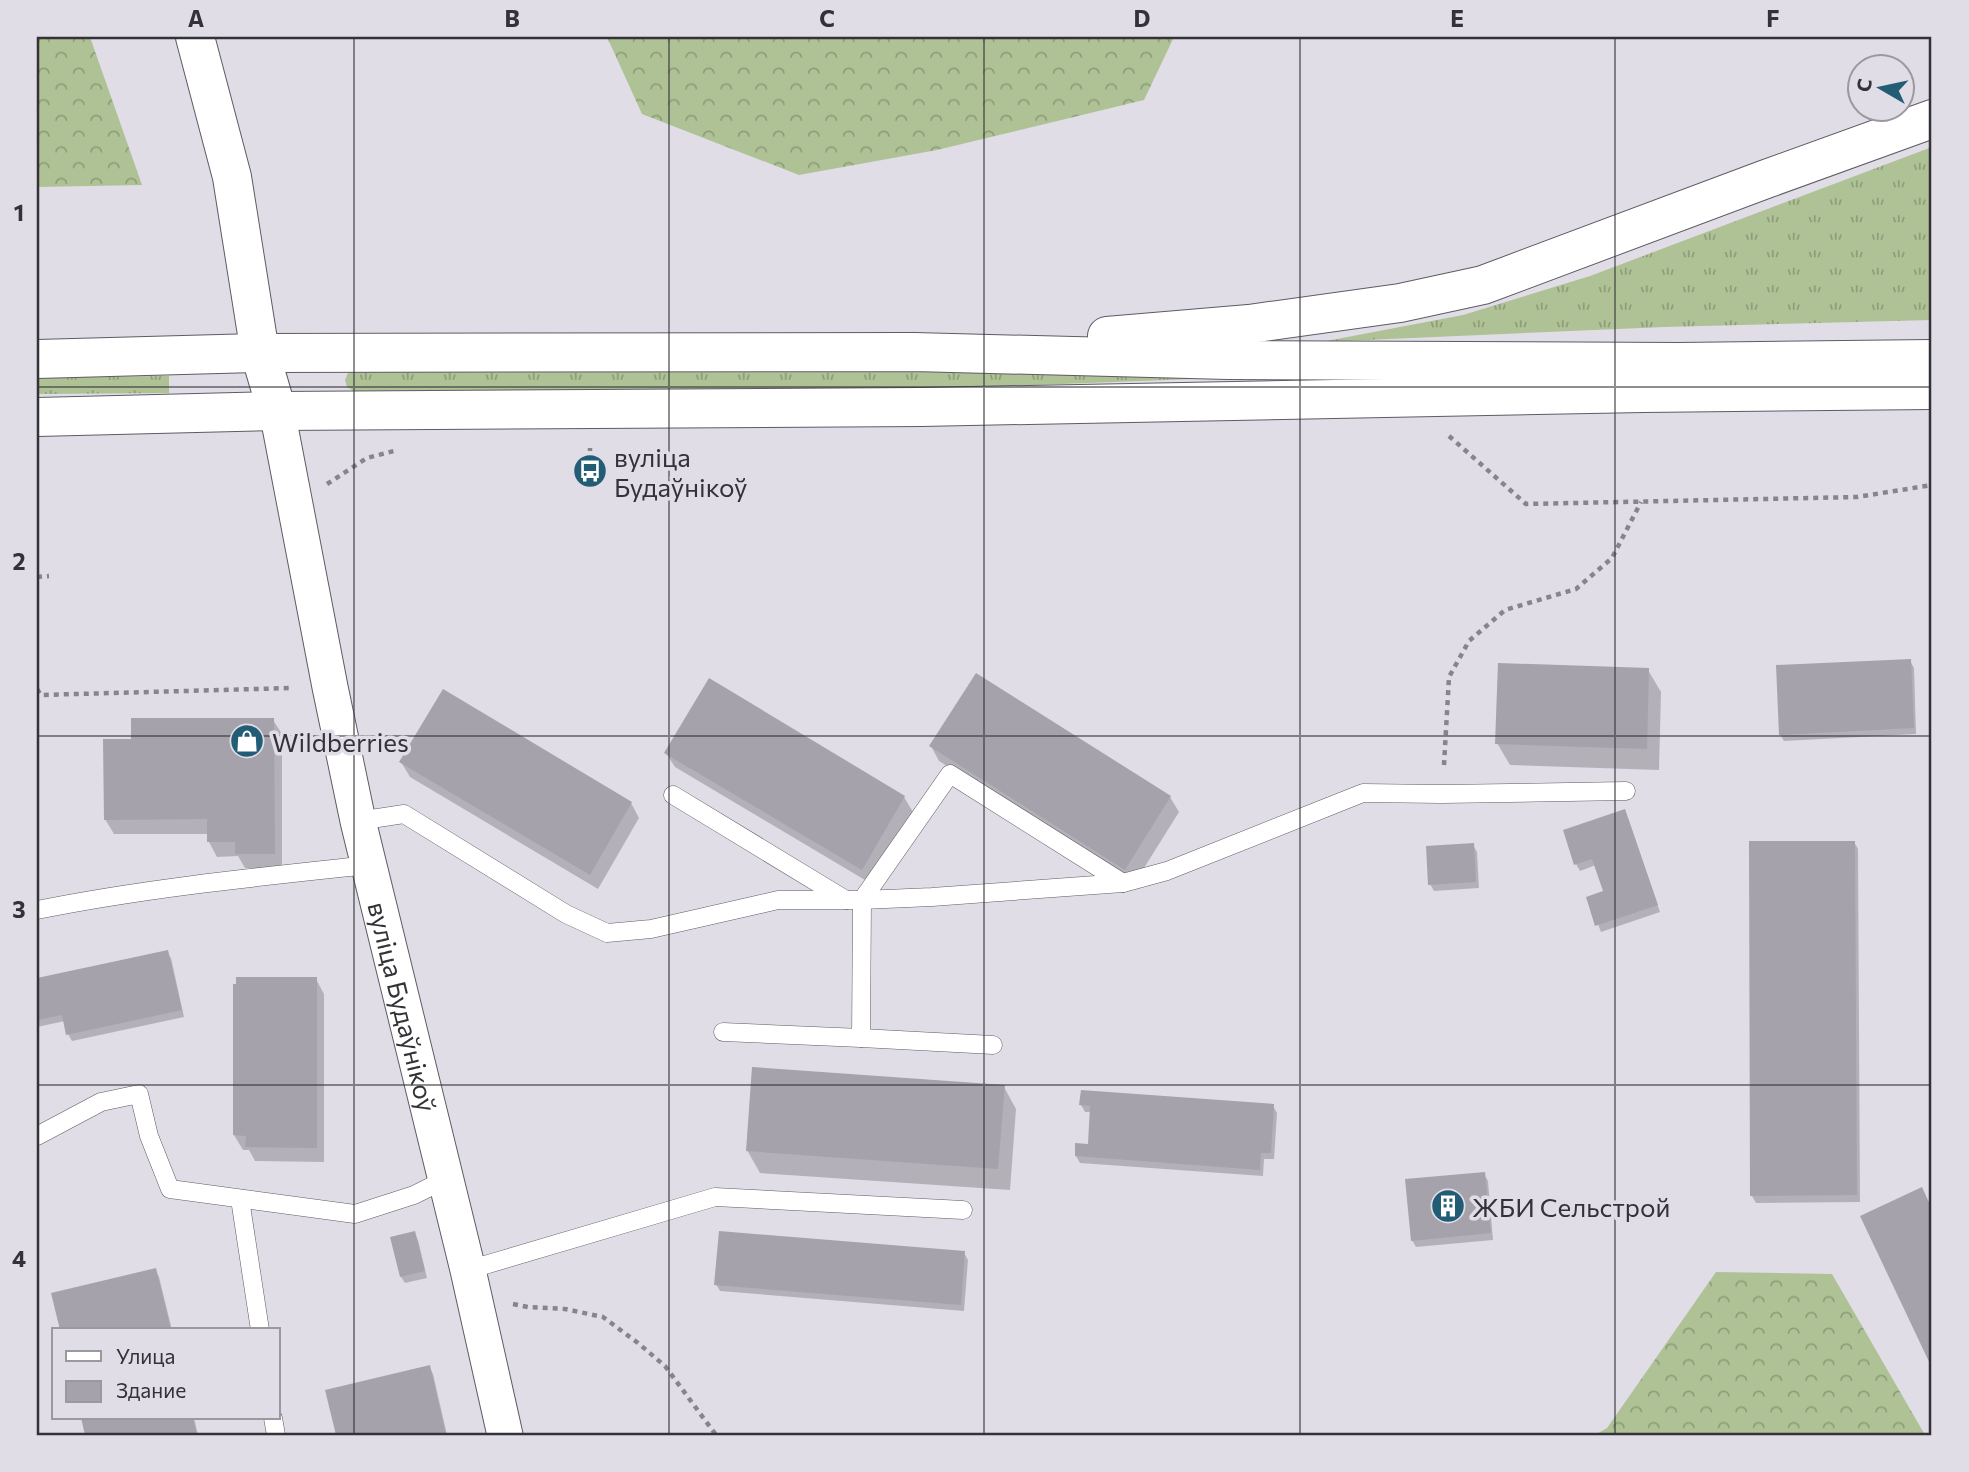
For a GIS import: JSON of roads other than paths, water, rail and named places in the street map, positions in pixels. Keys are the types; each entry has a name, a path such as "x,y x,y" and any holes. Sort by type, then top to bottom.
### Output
{"main road":[{"path":"195,37 232,177 260,353 277,411"},
{"path":"914,352 1249,324 1400,303 1483,285 1932,119"},
{"path":"37,359 260,353 914,352 1242,360 1679,362 1932,359"},
{"path":"37,416 277,411 921,407 1932,390"}],"street":[{"name":"вуліца Будаўнікоў","path":"277,411 358,821 446,1180 477,1268 505,1435"}],"lane":[{"path":"861,1038 854,900 950,774 1123,883"},
{"path":"358,821 404,814 566,914 607,933 651,929 778,900 854,900 1123,883 1167,872 1363,793 1626,792"},
{"path":"673,795 854,900"},
{"path":"37,910 177,886 369,865"},
{"path":"723,1032 993,1045"},
{"path":"37,1136 101,1102 139,1094 149,1136 170,1189 355,1214 415,1195 446,1180"},
{"path":"477,1268 716,1197 963,1210"},
{"path":"240,1199 260,1328"}],"place":[{"name":"вуліца Будаўнікоў","path":"590,471"},
{"name":"Wildberries","path":"247,741"},
{"name":"ЖБИ Сельстрой","path":"1448,1206"}]}
